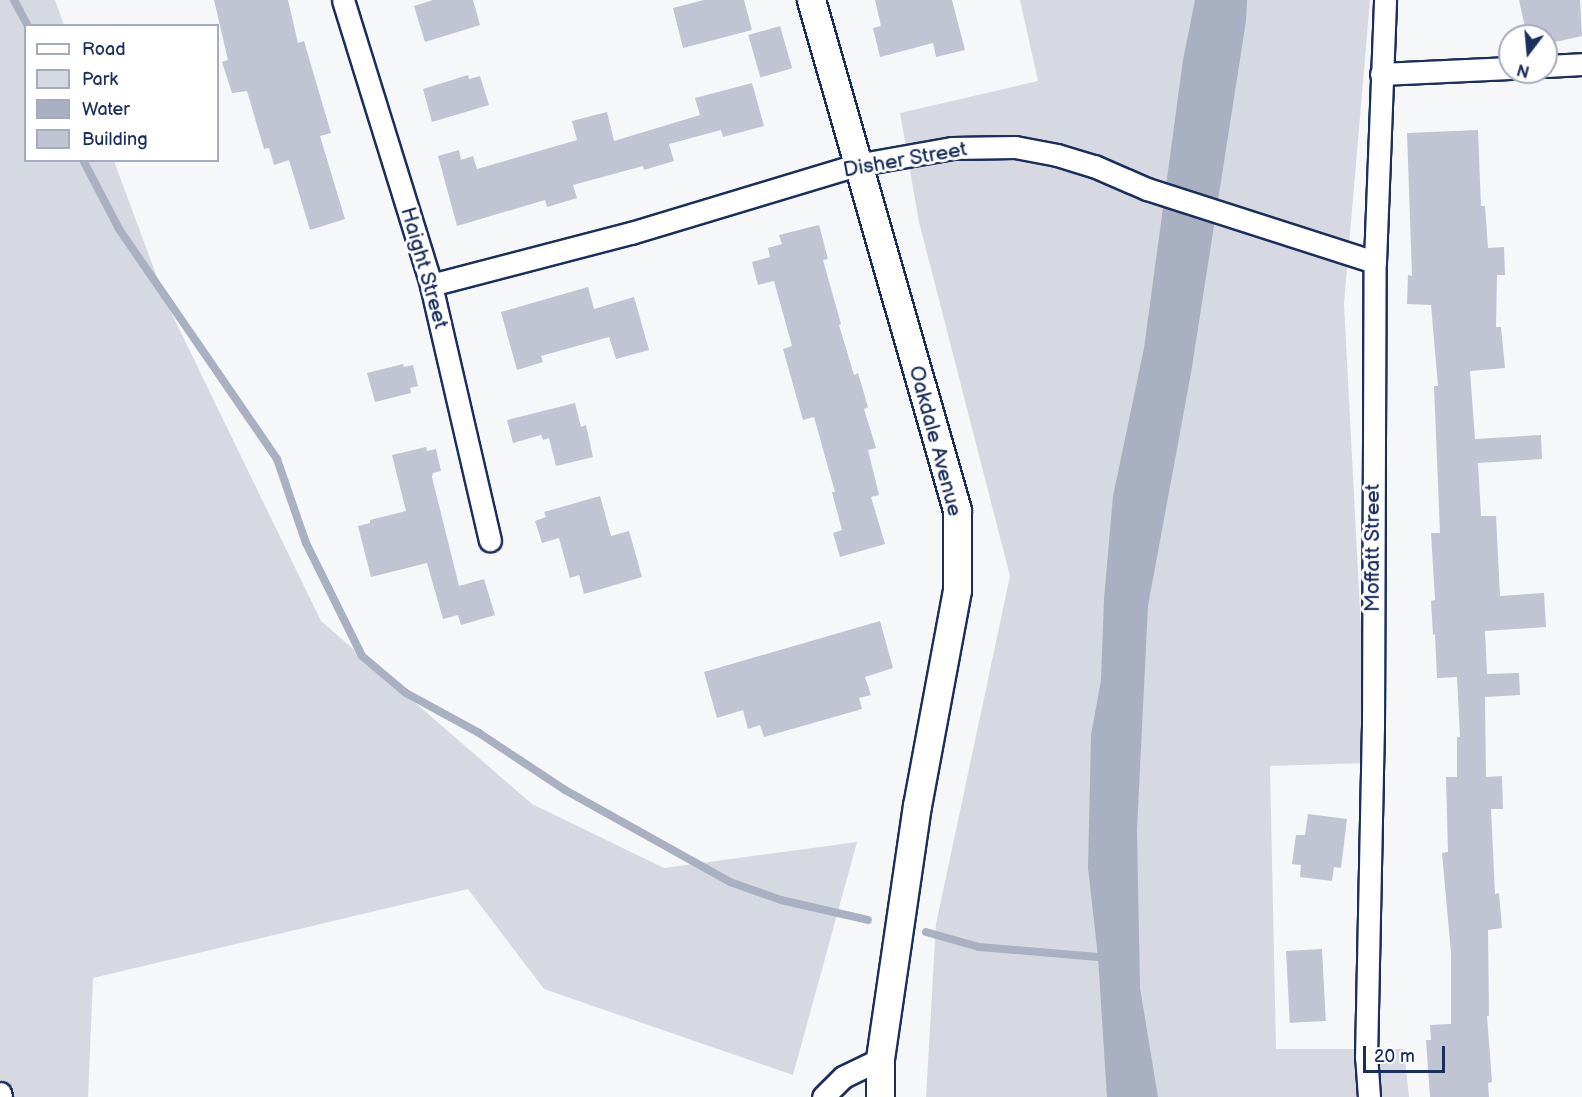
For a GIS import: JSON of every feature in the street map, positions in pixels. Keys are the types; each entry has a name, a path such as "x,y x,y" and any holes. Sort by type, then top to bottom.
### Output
{"street":[{"name":"Haight Street","path":"343,0 431,285 490,540"},
{"name":"Oakdale Avenue","path":"811,0 856,165 957,510 957,590 917,805 880,1059"},
{"name":"Moffatt Street","path":"1369,1097 1366,1058 1373,728 1375,262 1385,0"},
{"path":"1558,65 1582,64"},
{"path":"1381,74 1498,69"},
{"name":"Disher Street","path":"431,285 631,233 856,165 952,148 1015,147 1094,166 1147,189 1375,262"},
{"path":"823,1097 843,1077 880,1059 880,1097"}],"green space":[{"path":"0,0 55,0 64,24 24,24 24,162 114,162 167,304 321,621 532,804 664,868 857,842 793,1075 544,989 468,889 93,978 88,1097 0,1097"},
{"path":"1020,0 1370,0 1344,304 1368,763 1270,766 1276,1049 1404,1049 1409,1097 926,1097 936,924 1010,576 919,222 900,113 1038,81"}],"water":[{"path":"1195,0 1247,0 1246,21 1191,373 1148,606 1137,829 1140,988 1158,1097 1107,1097 1098,957 1088,868 1091,735 1101,680 1104,599 1113,496 1144,348 1183,60"}],"building":[{"path":"214,0 288,0 298,43 304,41 331,133 320,136 345,219 310,230 289,160 274,165 269,148 264,149 247,91 232,93 222,62 228,60"},
{"path":"433,0 473,0 480,25 425,42 414,6"},
{"path":"704,0 744,0 752,30 683,48 673,8"},
{"path":"875,0 952,0 965,50 936,57 933,43 880,57 873,28 881,26"},
{"path":"1519,0 1580,0 1582,36 1558,41 1558,24 1524,24"},
{"path":"780,26 792,68 760,77 748,35"},
{"path":"468,75 469,79 480,76 489,105 432,122 423,89"},
{"path":"752,83 764,126 723,137 721,130 669,144 674,161 644,170 643,166 573,185 577,198 547,207 545,200 457,226 438,156 459,150 461,160 473,156 477,169 577,140 572,121 607,112 614,141 700,115 695,98"},
{"path":"1478,130 1481,206 1485,206 1488,248 1504,247 1505,275 1497,275 1496,327 1501,327 1505,368 1470,371 1475,439 1541,435 1542,459 1478,463 1481,516 1496,516 1500,596 1544,593 1546,627 1485,631 1487,674 1519,673 1520,695 1485,697 1486,777 1502,776 1503,809 1491,809 1495,894 1499,893 1502,928 1488,930 1489,1016 1487,1016 1492,1082 1488,1083 1489,1097 1430,1097 1426,1040 1431,1040 1430,1025 1451,1024 1451,953 1442,853 1448,852 1446,777 1457,777 1457,737 1460,737 1457,677 1437,678 1435,634 1433,635 1431,601 1435,600 1431,533 1440,533 1434,386 1438,386 1431,305 1407,304 1408,275 1412,276 1407,133"},
{"path":"819,225 828,259 823,260 841,324 839,325 854,375 858,373 868,407 864,409 876,448 868,450 879,495 871,497 885,544 840,557 833,533 842,530 832,492 835,492 814,417 803,420 783,349 792,346 774,281 758,285 752,262 770,257 768,248 782,244 779,235"},
{"path":"588,287 594,309 634,297 649,350 616,359 609,337 541,356 543,362 517,370 501,312"},
{"path":"403,364 404,367 413,365 418,386 410,388 411,393 375,402 367,373"},
{"path":"575,403 581,427 586,425 593,457 556,466 549,438 543,440 541,435 513,443 507,420"},
{"path":"426,447 427,451 436,449 441,471 433,473 432,477 459,586 484,579 495,615 461,625 458,615 443,619 427,563 371,577 358,526 370,523 370,520 406,511 392,455"},
{"path":"600,496 611,536 629,531 642,577 584,594 579,575 570,578 559,538 542,543 535,521 546,517 544,512"},
{"path":"880,621 893,668 865,677 871,695 859,698 862,709 764,737 760,725 748,729 743,710 717,718 704,672"},
{"path":"1308,814 1347,819 1341,868 1334,867 1332,881 1300,877 1301,865 1292,864 1296,835 1305,835"},
{"path":"1322,949 1326,1021 1290,1023 1286,951"}],"waterway":[{"path":"14,0 27,24"},
{"path":"84,162 119,229 277,459 306,543 362,656 406,693 479,733 565,790 730,882 781,900 868,920"},
{"path":"926,932 979,947 1098,957"}]}
